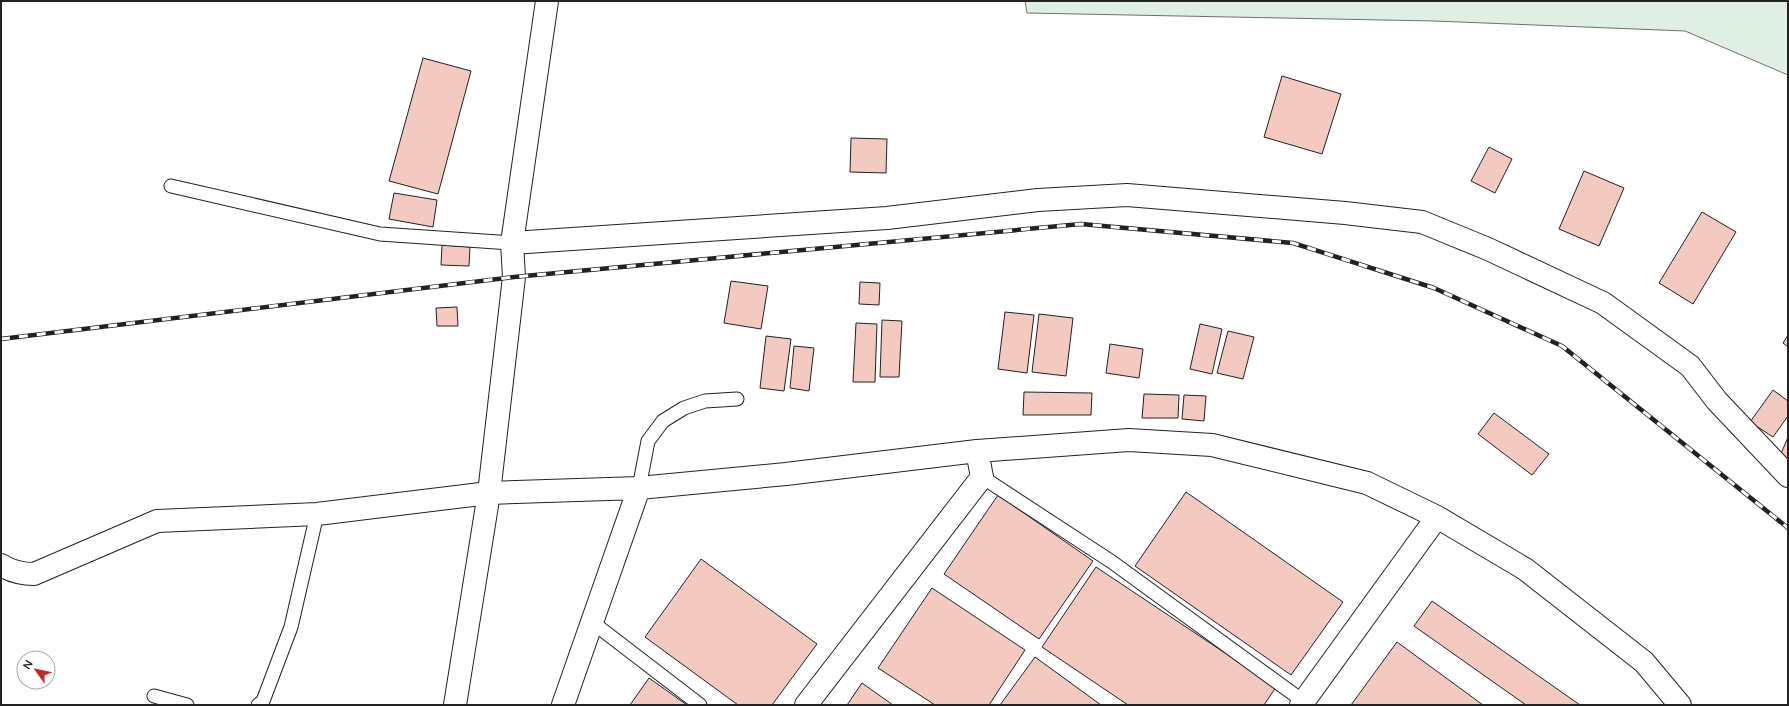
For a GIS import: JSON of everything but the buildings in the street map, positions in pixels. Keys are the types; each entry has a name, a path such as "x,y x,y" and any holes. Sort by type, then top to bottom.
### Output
{"street":[{"path":"455,705 489,493 514,277 512,243 547,1"},
{"path":"512,243 887,218 1038,200 1127,195 1345,213 1422,222 1488,249 1603,304 1690,366 1717,401 1788,476"},
{"path":"1,565 8,570 23,574 34,574 157,521 317,514 489,493 639,488 786,474 977,452 1129,440 1212,445 1367,483 1437,517 1525,570 1544,584 1644,662 1680,705"},
{"path":"806,705 982,477 977,452"},
{"path":"563,705 639,488"},
{"path":"1302,703 1437,517"}],"lane":[{"path":"172,186 380,234 512,243"},
{"path":"639,488 648,441 663,421 684,408 704,400 737,399"},
{"path":"982,477 1112,562 1302,703"},
{"path":"258,705 263,701 291,627 317,514"},
{"path":"592,622 700,705"},
{"path":"154,696 187,705"}],"green space":[{"path":"1025,1 1788,1 1788,75 1685,31 1434,21 1027,13"}],"railway":[{"path":"1,339 514,277 1081,224 1293,243 1434,288 1562,346 1788,528"}]}
